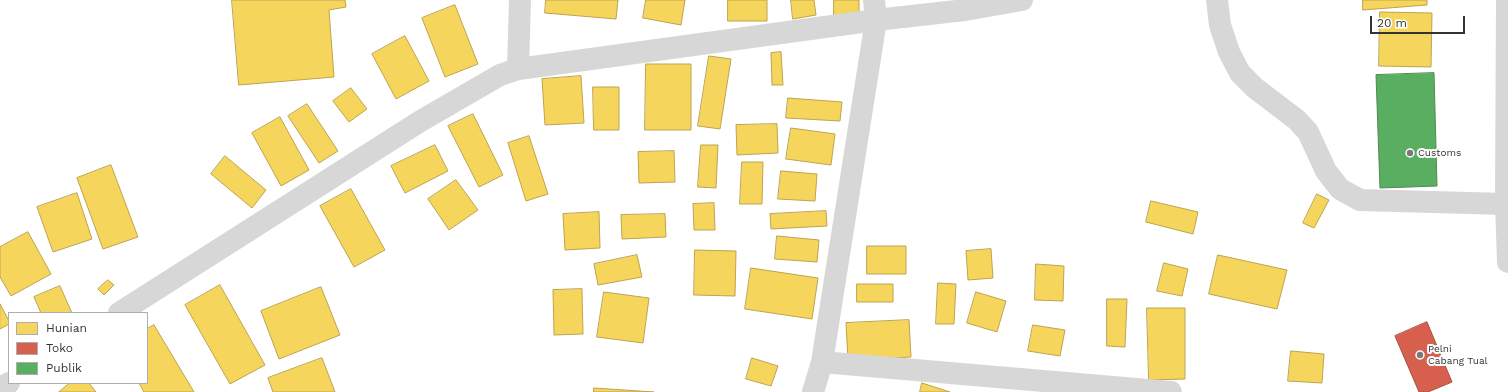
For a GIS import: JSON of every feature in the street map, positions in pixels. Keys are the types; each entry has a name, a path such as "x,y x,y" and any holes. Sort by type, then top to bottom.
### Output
{"street":[{"path":"518,69 520,0"},
{"path":"121,312 419,122 500,75 518,69 875,10 965,10 1022,0"},
{"path":"1217,0 1220,25 1229,52 1240,73 1255,88 1297,120 1308,132 1326,171 1340,189 1360,200 1506,204"},
{"path":"1507,0 1506,204 1508,262"},
{"path":"813,392 822,362 875,10"},
{"path":"822,362 1171,392"}],"building: Hunian":[{"path":"232,0 345,0 346,7 329,10 334,77 239,85"},
{"path":"546,0 618,0 616,19 545,13"},
{"path":"646,0 685,0 681,25 643,18"},
{"path":"728,0 767,0 767,21 728,21"},
{"path":"791,0 814,0 816,15 793,19"},
{"path":"834,0 859,0 859,18 834,18"},
{"path":"1363,0 1427,0 1427,5 1363,10"},
{"path":"455,5 478,64 445,77 422,18"},
{"path":"1380,12 1432,13 1431,67 1379,66"},
{"path":"405,36 429,81 396,99 372,54"},
{"path":"781,52 783,85 772,85 771,53"},
{"path":"709,56 731,59 720,129 698,126"},
{"path":"646,64 691,64 691,130 645,130"},
{"path":"581,76 584,123 545,125 542,79"},
{"path":"593,87 619,87 619,130 594,130"},
{"path":"351,88 367,109 349,122 333,101"},
{"path":"788,98 842,102 840,121 786,118"},
{"path":"307,104 338,151 319,163 288,116"},
{"path":"473,114 503,175 479,187 448,126"},
{"path":"280,117 309,170 281,186 252,133"},
{"path":"777,124 778,153 737,155 736,125"},
{"path":"791,128 835,134 831,165 786,159"},
{"path":"529,136 548,194 526,201 508,143"},
{"path":"435,145 448,171 405,193 391,166"},
{"path":"701,145 718,145 716,188 698,187"},
{"path":"674,151 675,182 639,183 638,152"},
{"path":"225,156 266,190 252,208 211,174"},
{"path":"742,162 763,162 762,204 740,204"},
{"path":"111,165 138,237 103,249 77,178"},
{"path":"781,171 817,174 815,201 778,199"},
{"path":"456,180 478,210 449,230 428,199"},
{"path":"351,189 385,250 354,267 320,206"},
{"path":"77,193 92,239 53,252 37,207"},
{"path":"1317,194 1329,200 1314,228 1303,223"},
{"path":"1151,201 1198,212 1193,234 1146,222"},
{"path":"714,203 715,230 694,230 693,204"},
{"path":"826,211 827,226 771,229 770,214"},
{"path":"599,212 600,248 565,250 563,214"},
{"path":"665,214 666,237 622,239 621,215"},
{"path":"28,232 51,274 11,296 0,277 0,247"},
{"path":"777,236 819,240 817,262 775,259"},
{"path":"867,246 906,246 906,274 867,274"},
{"path":"991,249 993,278 968,280 966,251"},
{"path":"695,250 736,251 735,296 694,295"},
{"path":"637,255 642,277 598,285 594,264"},
{"path":"1218,255 1287,270 1277,309 1209,294"},
{"path":"1164,263 1188,269 1182,296 1157,291"},
{"path":"1036,264 1064,266 1063,301 1035,300"},
{"path":"751,268 818,278 812,319 745,309"},
{"path":"108,280 114,285 104,295 98,289"},
{"path":"938,283 956,284 954,324 936,324"},
{"path":"857,284 893,284 893,302 857,302"},
{"path":"220,285 265,365 230,384 185,305"},
{"path":"60,286 72,312 41,312 34,297"},
{"path":"321,287 340,335 279,359 261,311"},
{"path":"582,289 583,334 554,335 553,290"},
{"path":"604,292 649,298 643,343 597,337"},
{"path":"976,292 1006,301 997,332 967,323"},
{"path":"1107,299 1127,299 1125,347 1107,346"},
{"path":"0,304 8,319 8,325 0,329"},
{"path":"1147,308 1185,308 1185,379 1149,380"},
{"path":"909,320 911,357 848,360 846,323"},
{"path":"154,325 194,392 144,392 140,384 148,384 148,328"},
{"path":"1033,325 1065,330 1060,356 1028,351"},
{"path":"1291,351 1324,354 1322,383 1288,381"},
{"path":"322,358 335,392 273,392 268,378"},
{"path":"752,358 778,366 771,386 746,379"},
{"path":"922,383 950,392 920,392"},
{"path":"69,384 90,384 96,392 59,392"},
{"path":"594,388 654,392 594,392"}],"building: Toko":[{"path":"1427,322 1452,382 1428,392 1419,392 1395,336"}],"building: Publik":[{"path":"1434,73 1437,186 1380,188 1376,75"}],"place":[{"name":"Customs","path":"1410,153"},
{"name":"Pelni Cabang Tual","path":"1420,355"}]}
